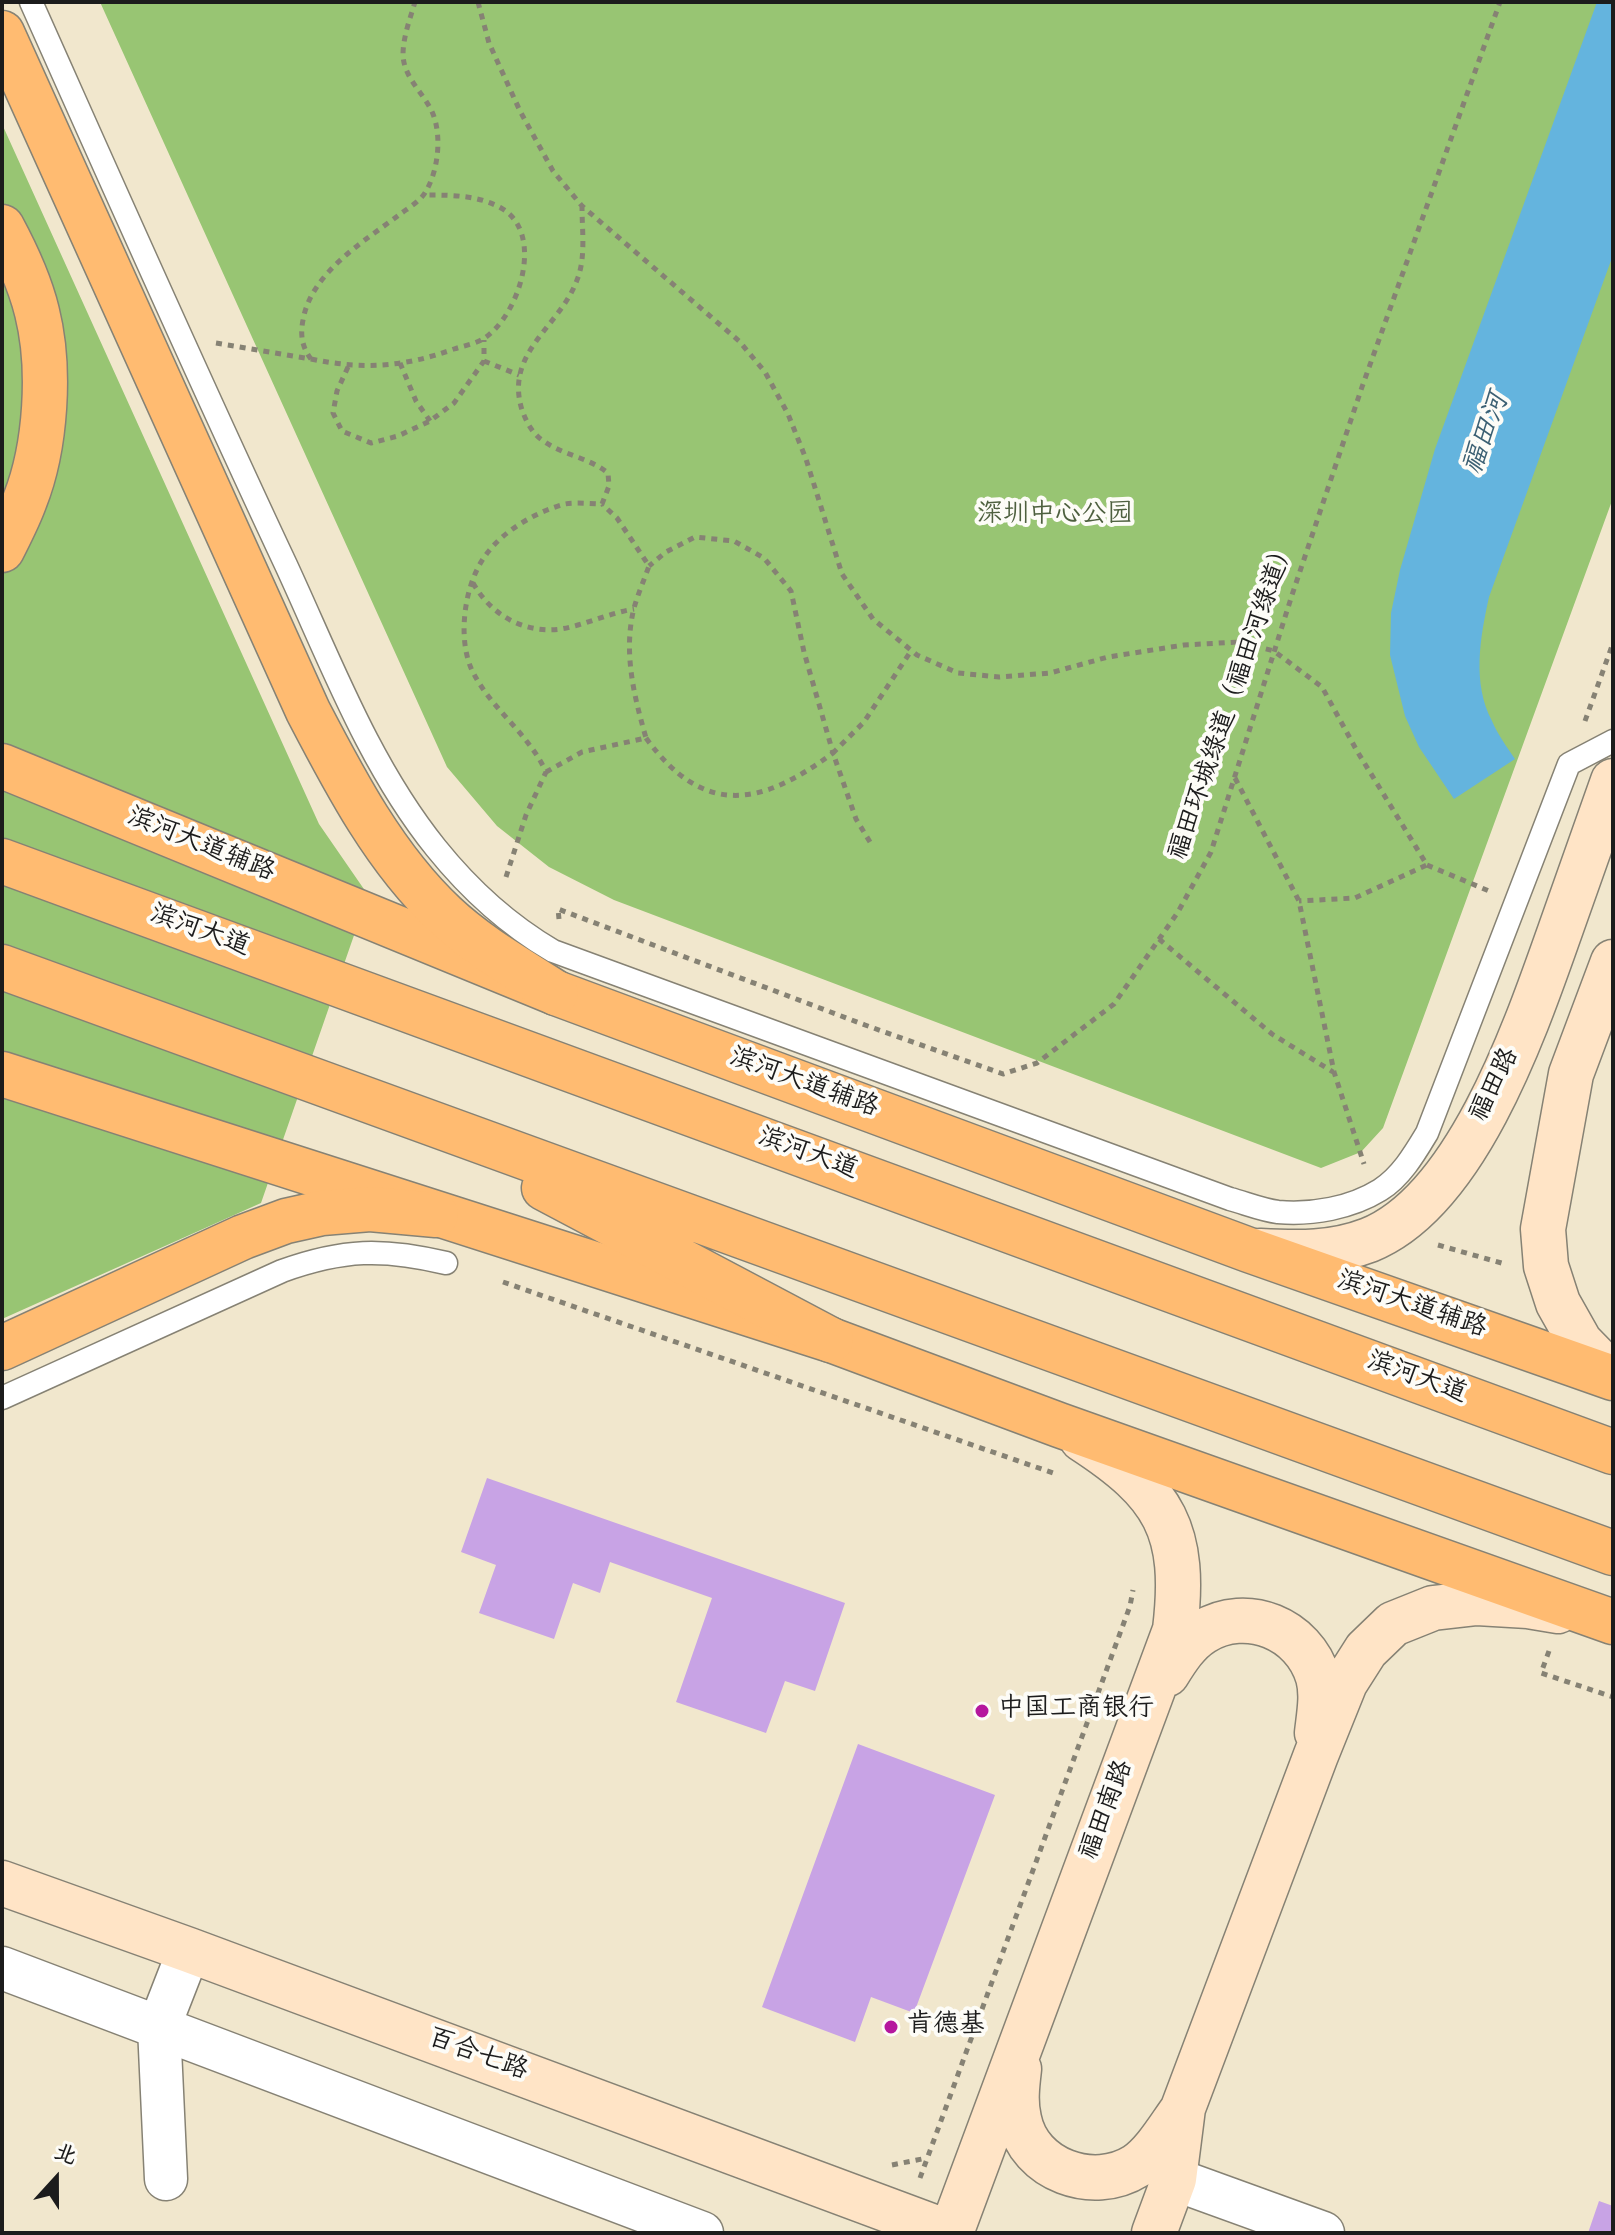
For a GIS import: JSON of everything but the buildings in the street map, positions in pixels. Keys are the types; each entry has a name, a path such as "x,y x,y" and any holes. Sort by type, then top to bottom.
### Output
{"main road":[{"path":"2,33 301,696 341,775 410,876 445,915 489,950 556,993"},
{"path":"2,227 37,312 44,378 42,439 26,499 2,550"},
{"name":"滨河大道辅路","path":"2,766 556,993 1249,1250 1613,1377"},
{"name":"滨河大道","path":"2,861 1613,1452"},
{"path":"2,967 1613,1553"},
{"path":"2,1074 831,1340 1059,1425 1610,1621"},
{"path":"397,1111 831,1340"},
{"path":"2,1348 243,1237 286,1221 322,1213 370,1209 436,1215"}],"street":[{"name":"福田路","path":"1249,1250 1303,1254 1336,1250 1371,1239 1405,1218 1456,1162 1479,1126 1506,1072 1613,781"},
{"path":"1613,962 1571,1074 1543,1229 1546,1266 1558,1303 1580,1342 1613,1377"},
{"name":"福田南路","path":"950,2233 1175,1630 1180,1589 1176,1550 1166,1517 1148,1490 1120,1464 1059,1425"},
{"path":"1154,2233 1174,2179 1183,2108 1316,1755 1345,1683 1366,1650 1393,1624 1433,1608 1477,1603 1528,1606 1610,1621"},
{"path":"1151,1697 1184,1649 1203,1632 1225,1622 1250,1620 1275,1627 1296,1640 1311,1658 1319,1680 1316,1755"},
{"name":"百合七路","path":"2,1883 950,2233"},
{"path":"166,2179 159,2027 189,1950"},
{"path":"2,1968 702,2233"},
{"path":"1020,2047 1019,2121 1028,2141 1042,2159 1064,2173 1089,2179 1114,2176 1137,2165 1154,2148 1183,2108"},
{"path":"1174,2179 1323,2233"}],"lane":[{"path":"31,2 222,429 363,730 401,799 435,847 472,889 528,936 553,951 1230,1199 1276,1212 1312,1212 1342,1206 1381,1189 1411,1160 1427,1133 1569,764 1613,741"},
{"path":"2,1398 282,1271 315,1259 379,1252 413,1255 446,1263"}],"path":[{"path":"311,359 303,349 301,329 311,292 338,263 424,195 433,178 438,144 433,115 410,78 403,57 415,2"},
{"path":"478,2 489,43 520,111 553,171 582,206 739,341 765,372 788,414 806,459 842,574 873,619 911,651 958,673 999,677 1050,673 1108,657 1184,645 1239,642 1274,651 1322,687 1427,865 1516,902"},
{"name":"福田环城绿道（福田河绿道）","path":"558,909 850,1020 1003,1074 1037,1063 1114,1004 1178,912 1211,852 1362,387 1500,2"},
{"path":"215,343 348,367 429,358 484,339 508,312 522,283 525,244 517,223 503,209 462,195 424,195"},
{"path":"582,206 582,264 577,283 531,346 519,375 519,400 526,422 540,440 571,456 598,465 608,473 609,486 602,504"},
{"path":"348,367 337,391 333,413 342,431 371,443 398,436 430,421 454,403 484,361 484,339"},
{"path":"484,361 519,375"},
{"path":"400,363 416,401 430,421"},
{"path":"546,772 515,724 488,696 472,669 463,642 464,617 473,582 487,553 511,530 544,512 568,503 602,504 617,518 649,566"},
{"path":"870,842 856,819 833,753 804,652 791,591 764,558 734,541 695,537 666,552 649,566 634,609 629,659 646,738 662,759 687,782 722,797 763,792 802,776 833,753 864,722 911,651"},
{"path":"473,582 483,602 506,618 533,630 562,628 609,613 634,609"},
{"path":"1569,764 1613,643"},
{"path":"504,882 526,815 546,772 582,752 646,738"},
{"path":"1235,777 1299,901 1334,1072 1366,1170"},
{"path":"1299,901 1355,898 1427,865"},
{"path":"1159,939 1272,1034 1334,1072"},
{"path":"1425,1242 1512,1266"},
{"path":"446,1263 1065,1478"},
{"path":"905,2216 1130,1606 1135,1581"},
{"path":"1550,1650 1541,1673 1613,1697"}],"green space":[{"name":"深圳中心公园","path":"100,2 1613,2 1613,498 1383,1128 1361,1152 1321,1168 614,900 549,867 497,826 447,767"},
{"path":"2,124 319,824 368,895 261,1203 2,1319"}],"water":[{"name":"福田河","path":"1597,2 1613,2 1613,255 1489,597 1481,644 1482,691 1494,726 1515,759 1454,799 1419,747 1405,716 1390,655 1391,613 1400,570 1435,449"}],"place":[{"name":"中国工商银行","path":"982,1711"},
{"name":"肯德基","path":"891,2027"}]}
